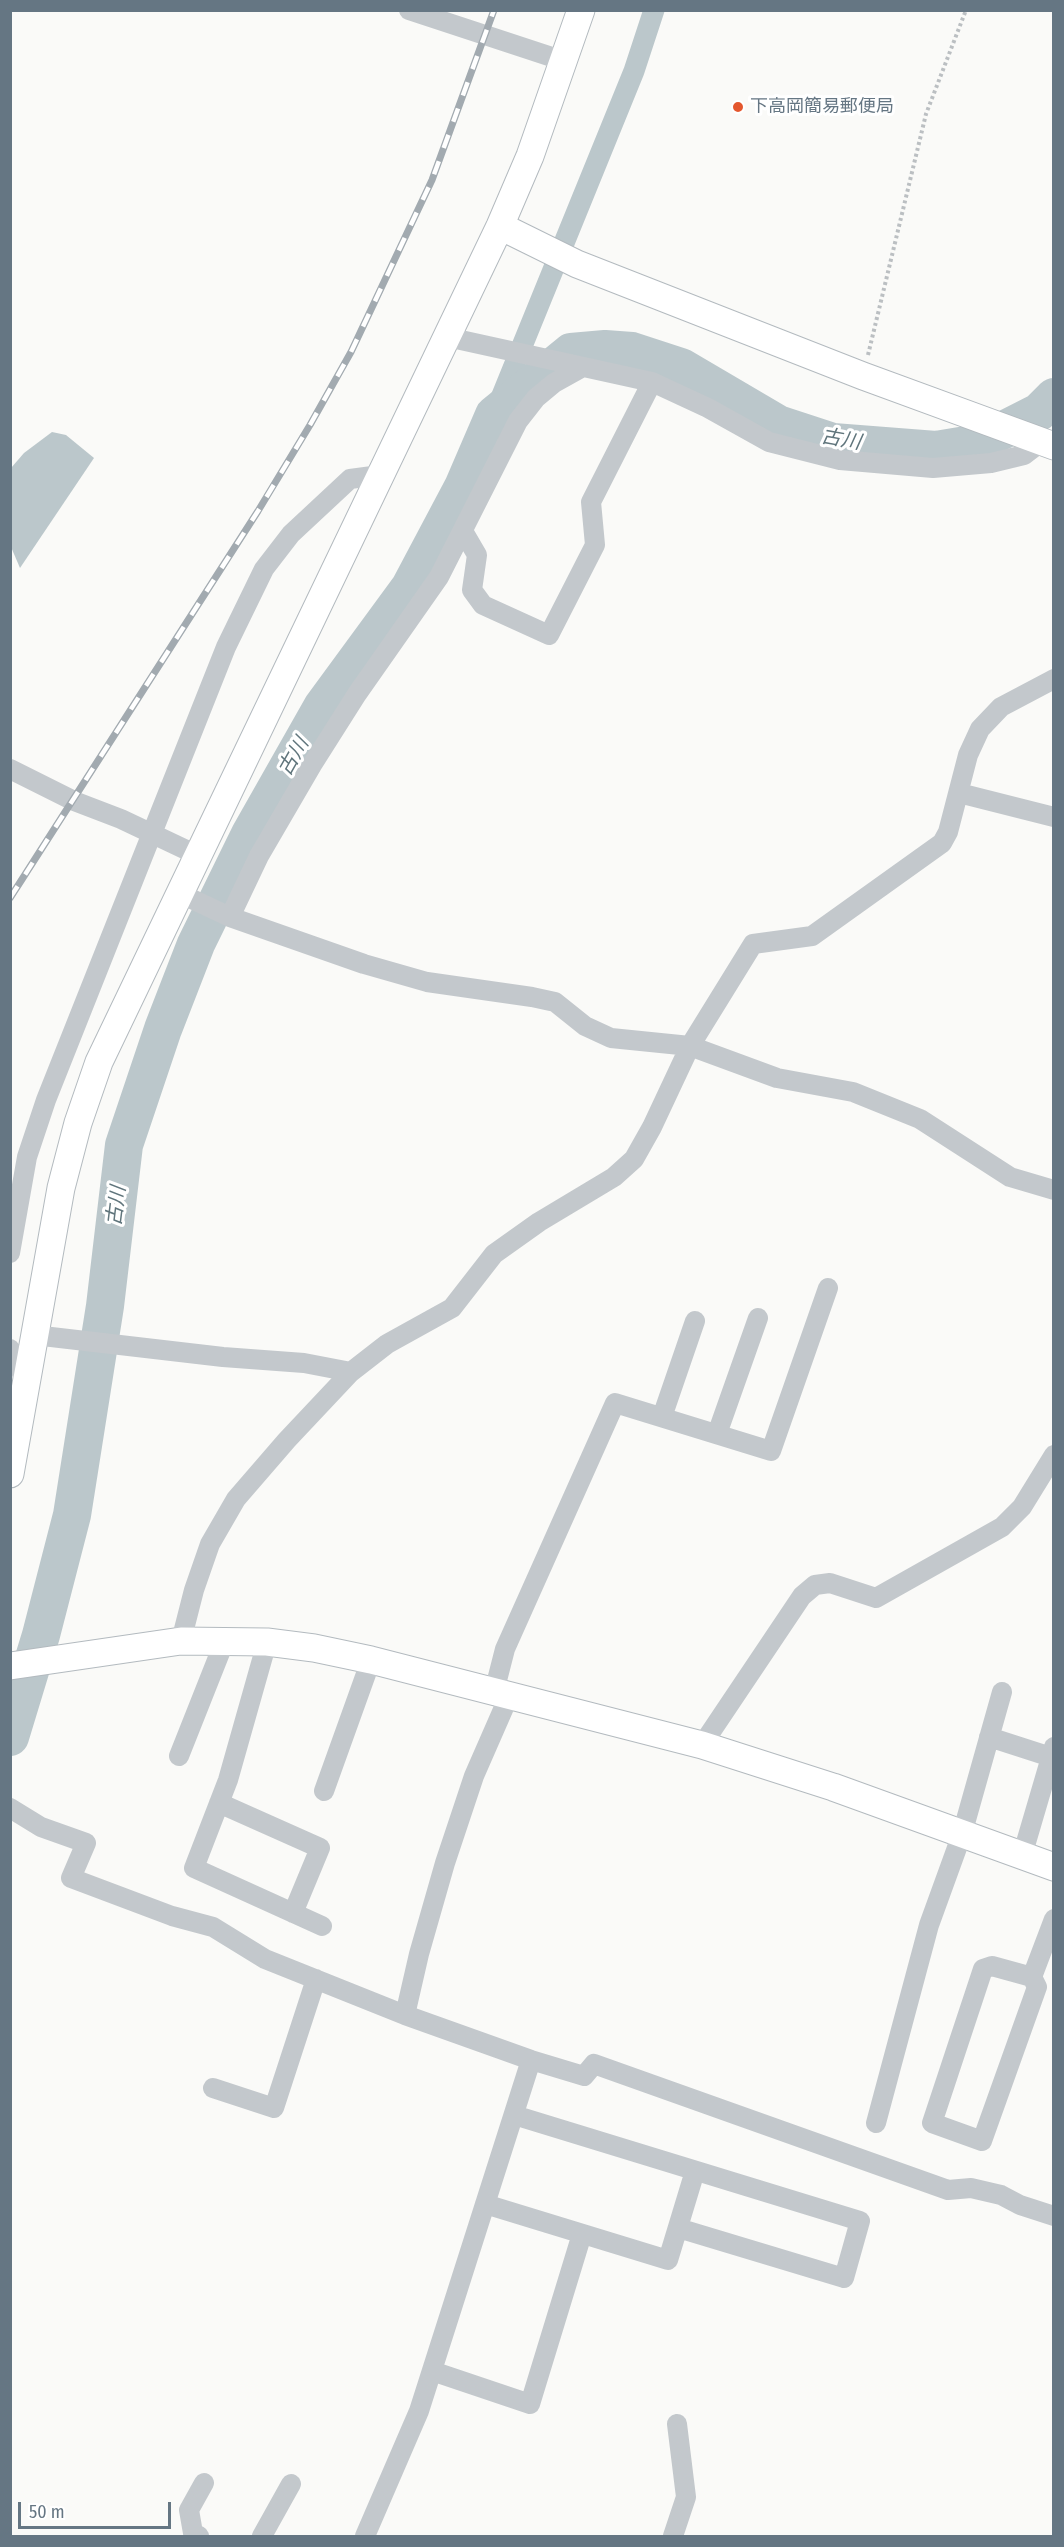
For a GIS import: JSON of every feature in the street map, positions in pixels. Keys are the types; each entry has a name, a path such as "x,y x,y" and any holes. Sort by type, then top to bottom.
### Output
{"street":[{"path":"409,10 564,61"},
{"path":"10,1474 61,1188 78,1123 99,1062 188,898 197,855 500,226 530,156 581,10"},
{"path":"500,226 577,264 863,376 1042,442"},
{"path":"447,337 652,382 708,408 769,442 840,460 933,468 980,464 1023,455 1042,442"},
{"path":"227,916 312,765 357,694 439,577 518,421 536,398 578,367"},
{"path":"463,531 477,555 472,590 483,605 549,635 595,545 591,502 652,382"},
{"path":"10,1253 27,1157 43,1109 226,647 264,569 291,534 350,479 380,475"},
{"path":"181,1641 210,1544 236,1499 351,1372 387,1344 452,1308 494,1254 539,1222 614,1177 634,1159 652,1127 690,1046 753,944 812,936 942,843 948,832 968,755 980,729 1000,707 1053,678"},
{"path":"10,769 74,801 197,855"},
{"path":"959,793 1053,817"},
{"path":"188,898 227,916 364,964 427,982 555,1002 585,1026 611,1038 690,1046 777,1078 853,1092 920,1119 1010,1177 1053,1190"},
{"path":"405,2015 445,1863 501,1694 505,1649 615,1403 771,1451 828,1288"},
{"path":"717,1434 758,1318"},
{"path":"662,1417 695,1321"},
{"path":"34,1335 223,1358 304,1363 351,1372"},
{"path":"10,1349 26,1381"},
{"path":"702,1745 802,1596 815,1585 830,1583 876,1598 1002,1527 1022,1507 1053,1455"},
{"path":"178,1756 225,1640"},
{"path":"12,1666 181,1641 267,1642 314,1648 370,1660 702,1745 833,1787 1053,1867"},
{"path":"267,1642 228,1780 194,1868 322,1926"},
{"path":"324,1791 370,1660"},
{"path":"876,2123 930,1925 962,1834 1002,1692"},
{"path":"989,1737 1052,1752 1022,1856"},
{"path":"219,1803 320,1848 293,1913"},
{"path":"10,1808 40,1827 86,1843 71,1878 172,1916 213,1927 265,1959 405,2015 531,2060 584,2076 594,2064 948,2190 971,2188 1001,2195 1020,2205 1053,2216"},
{"path":"1032,1977 993,1965 983,1968 932,2123 982,2141 1037,1987 1032,1977 1053,1919"},
{"path":"213,2088 274,2108 316,1979"},
{"path":"365,2536 419,2411 531,2060"},
{"path":"514,2115 860,2221 844,2278 678,2229"},
{"path":"485,2204 668,2260 695,2170"},
{"path":"432,2371 530,2404 582,2234"},
{"path":"674,2536 686,2497 677,2424"},
{"path":"199,2536 193,2533 189,2510 204,2483"},
{"path":"262,2536 291,2484"}],"path":[{"path":"863,376 926,114 966,10"}],"shaded area":[{"path":"52,432 66,435 94,458 20,568 11,547 11,468 24,453"}],"waterway":[{"path":"494,415 634,71 654,10"},
{"name":"古川","path":"10,1737 41,1635 72,1515 105,1306 124,1145 163,1029 196,944 250,834 322,707 410,587 463,487 494,415 571,352 605,349 632,351 681,367 778,424 833,442 936,450 978,443 1039,412 1054,397"}],"railway":[{"path":"10,898 258,511 351,352 432,180 494,10"}],"place":[{"name":"下高岡簡易郵便局","path":"738,107"}]}
